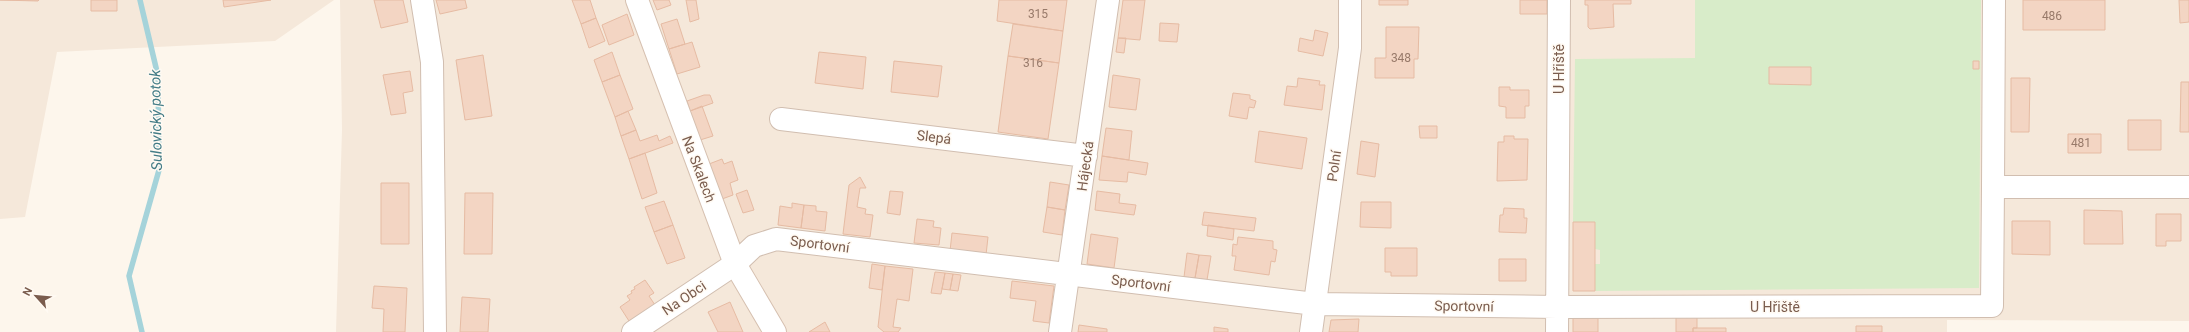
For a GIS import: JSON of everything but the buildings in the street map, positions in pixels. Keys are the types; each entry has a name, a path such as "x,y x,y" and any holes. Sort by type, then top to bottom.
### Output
{"street":[{"path":"422,0 432,62 435,332"},
{"name":"Na Skalech","path":"637,0 735,264 776,332"},
{"name":"Hájecká","path":"1060,332 1108,0"},
{"name":"Polní","path":"1311,332 1350,48 1350,0"},
{"name":"U Hřiště","path":"1557,332 1560,0"},
{"path":"1994,0 1993,187 2189,187"},
{"name":"Slepá","path":"781,119 1086,156"},
{"name":"U Hřiště","path":"1557,307 1992,306 1993,187"},
{"name":"Sportovní","path":"735,264 754,246 776,239 1315,304 1557,307"},
{"name":"Na Obci","path":"633,332 735,264"}],"shaded area":[{"path":"0,0 334,0 275,41 57,52 25,217 0,219"},
{"path":"340,0 2189,0 2189,321 1947,320 1947,332 336,332 342,130"}],"green space":[{"path":"1695,0 1981,0 1979,288 1595,291 1595,264 1600,264 1600,250 1595,249 1595,223 1573,222 1575,59 1695,58"}],"waterway":[{"name":"Sulovický potok","path":"140,0 158,76 159,170 129,276 142,332"}]}
